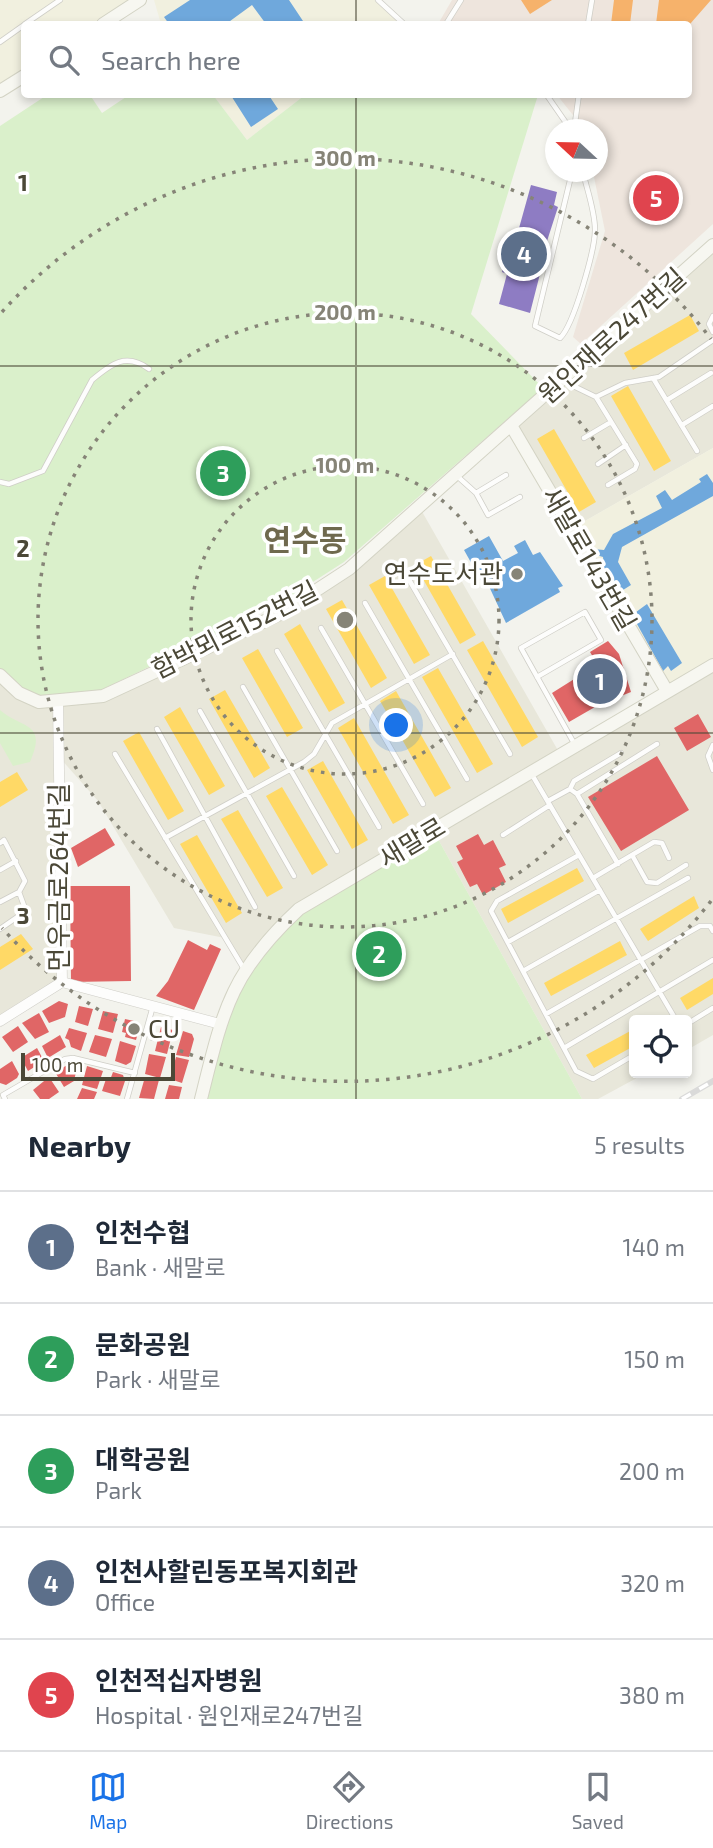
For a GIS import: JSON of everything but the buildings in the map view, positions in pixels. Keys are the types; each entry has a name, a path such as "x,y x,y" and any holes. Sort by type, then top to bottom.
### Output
{"street":[{"path":"108,21 140,0"},
{"path":"0,92 21,77"},
{"name":"원인재로247번길","path":"512,427 713,245"},
{"name":"함박뫼로152번길","path":"0,675 19,693 39,702 103,696 280,614 349,569 512,427"},
{"name":"새말로143번길","path":"512,427 667,691"},
{"name":"새말로","path":"201,1099 230,995 269,938 299,909 713,665"},
{"name":"먼우금로264번길","path":"0,1021 62,982 58,701"},
{"path":"62,982 220,1024"}],"lane":[{"path":"31,21 60,0"},
{"path":"378,0 401,21"},
{"path":"448,21 461,0"},
{"path":"588,21 592,0"},
{"path":"0,42 21,28"},
{"path":"549,98 564,119"},
{"path":"574,119 578,98"},
{"path":"570,182 535,326 561,338 575,313 595,232 585,182"},
{"path":"713,316 709,324 713,332"},
{"path":"596,397 625,383 659,377 713,341"},
{"path":"0,482 9,484 27,480 43,471 92,380 104,370 126,359 136,360 149,369"},
{"path":"667,400 710,373"},
{"path":"653,377 698,451"},
{"path":"563,381 596,397 637,464 635,469 608,485"},
{"path":"682,425 713,406"},
{"path":"584,438 611,422"},
{"path":"598,464 626,446"},
{"path":"457,475 476,494 488,515 520,497"},
{"path":"476,494 506,475"},
{"path":"408,578 510,754"},
{"path":"365,603 467,779"},
{"path":"537,677 601,640 585,612 521,648 575,746"},
{"path":"321,628 423,804"},
{"path":"277,651 379,827"},
{"path":"165,838 291,770 314,754 332,723 453,654"},
{"path":"243,687 337,851"},
{"path":"200,711 294,876"},
{"path":"157,729 255,907"},
{"path":"577,794 657,744"},
{"path":"713,745 708,755 713,771"},
{"path":"503,835 570,789 574,781 621,753"},
{"path":"114,754 245,970"},
{"path":"531,772 673,1015"},
{"path":"570,789 577,794 618,864"},
{"path":"0,843 4,840 25,881 19,892 0,902"},
{"path":"593,878 654,842 662,843 669,858"},
{"path":"579,855 497,901 491,911 576,1071 593,1079 629,1058"},
{"path":"632,855 647,882 657,883 685,865"},
{"path":"0,870 16,861"},
{"path":"523,971 688,878"},
{"path":"508,942 600,890"},
{"path":"0,929 26,911 19,892"},
{"path":"546,1014 700,926 710,926 713,931"},
{"path":"564,1048 713,960"},
{"path":"127,1099 153,1006"},
{"path":"692,1021 713,1008"},
{"path":"3,1095 65,1059 135,1073"}],"shaded area":[{"path":"0,0 140,0 108,21 21,21 21,78 0,91"},
{"path":"154,0 378,0 398,21 160,21"},
{"path":"452,0 713,0 713,224 581,344 573,337 605,231 595,182 608,182 608,119 576,119 559,98 692,98 692,21 440,21"},
{"path":"215,98 301,98 247,140"},
{"path":"713,245 713,448 571,529 512,427"},
{"path":"713,448 713,665 667,691 571,529"},
{"path":"420,508 560,754 713,665 713,1035 692,1047 692,1015 629,1015 629,1078 637,1078 598,1099 582,1099 433,830 245,970 225,938 174,928 98,801 60,758 62,982 0,1022 0,675 39,702 103,696 280,614 349,569"}],"green space":[{"path":"42,98 92,98 102,113 124,98 215,98 247,140 301,98 537,98 471,314 543,388 344,562 277,605 101,690 41,696 21,688 0,668 0,126"},
{"path":"0,710 34,733 35,749 30,762 13,766 0,743"},
{"path":"433,830 582,1099 201,1099 230,995 299,909"}],"railway":[{"path":"682,1099 713,1081"}],"place":[{"name":"인천적십자병원","path":"656,198"},
{"name":"인천사할린동포복지회관","path":"524,254"},
{"name":"대학공원","path":"223,473"},
{"name":"연수도서관","path":"517,574"},
{"name":"인천수협","path":"600,681"},
{"name":"문화공원","path":"379,954"},
{"name":"CU","path":"134,1029"}],"district":[{"name":"연수동","path":"305,541"}]}
